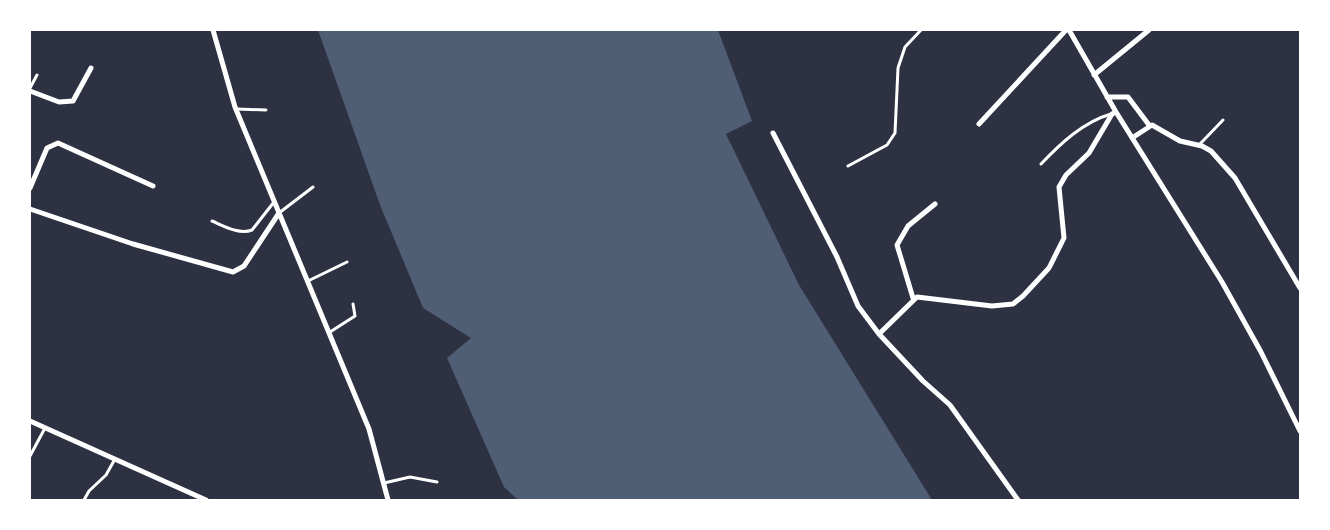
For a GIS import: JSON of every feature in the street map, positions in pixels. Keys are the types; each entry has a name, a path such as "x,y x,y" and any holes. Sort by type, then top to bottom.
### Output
{"street":[{"path":"214,30 237,110 369,429 388,500"},
{"path":"979,124 1067,30 1107,97 1114,113 1132,138 1222,282 1262,352 1300,431"},
{"path":"1094,75 1149,30"},
{"path":"30,89 59,102 73,101 91,68"},
{"path":"1107,97 1128,96 1148,122 1180,141 1199,145 1210,151 1234,178 1300,288"},
{"path":"879,334 913,298 922,297 996,306 1013,304 1023,296 1049,268 1064,238 1058,186 1066,175 1089,153 1114,113"},
{"path":"1132,138 1148,122"},
{"path":"773,133 837,257 858,306 879,334 923,381 950,405 1018,500"},
{"path":"30,186 47,148 58,144 154,186"},
{"path":"913,298 897,245 908,226 935,204"},
{"path":"30,209 134,244 233,272 244,266 279,213"},
{"path":"30,421 206,500"}],"lane":[{"path":"848,166 887,145 895,132 898,68 905,47 921,30"},
{"path":"30,89 37,75"},
{"path":"237,110 266,110"},
{"path":"1041,164 1071,136 1102,117 1114,113"},
{"path":"1199,145 1223,120"},
{"path":"279,213 313,187"},
{"path":"212,222 244,233 248,232 252,230 275,202"},
{"path":"308,281 347,262"},
{"path":"330,332 354,316 353,304"},
{"path":"30,456 45,428"},
{"path":"84,500 88,491 106,475 114,459"},
{"path":"384,483 410,477 437,482"}],"water":[{"path":"318,30 718,30 752,121 726,134 799,285 932,500 518,500 504,487 447,358 471,338 423,308 380,205"}]}
